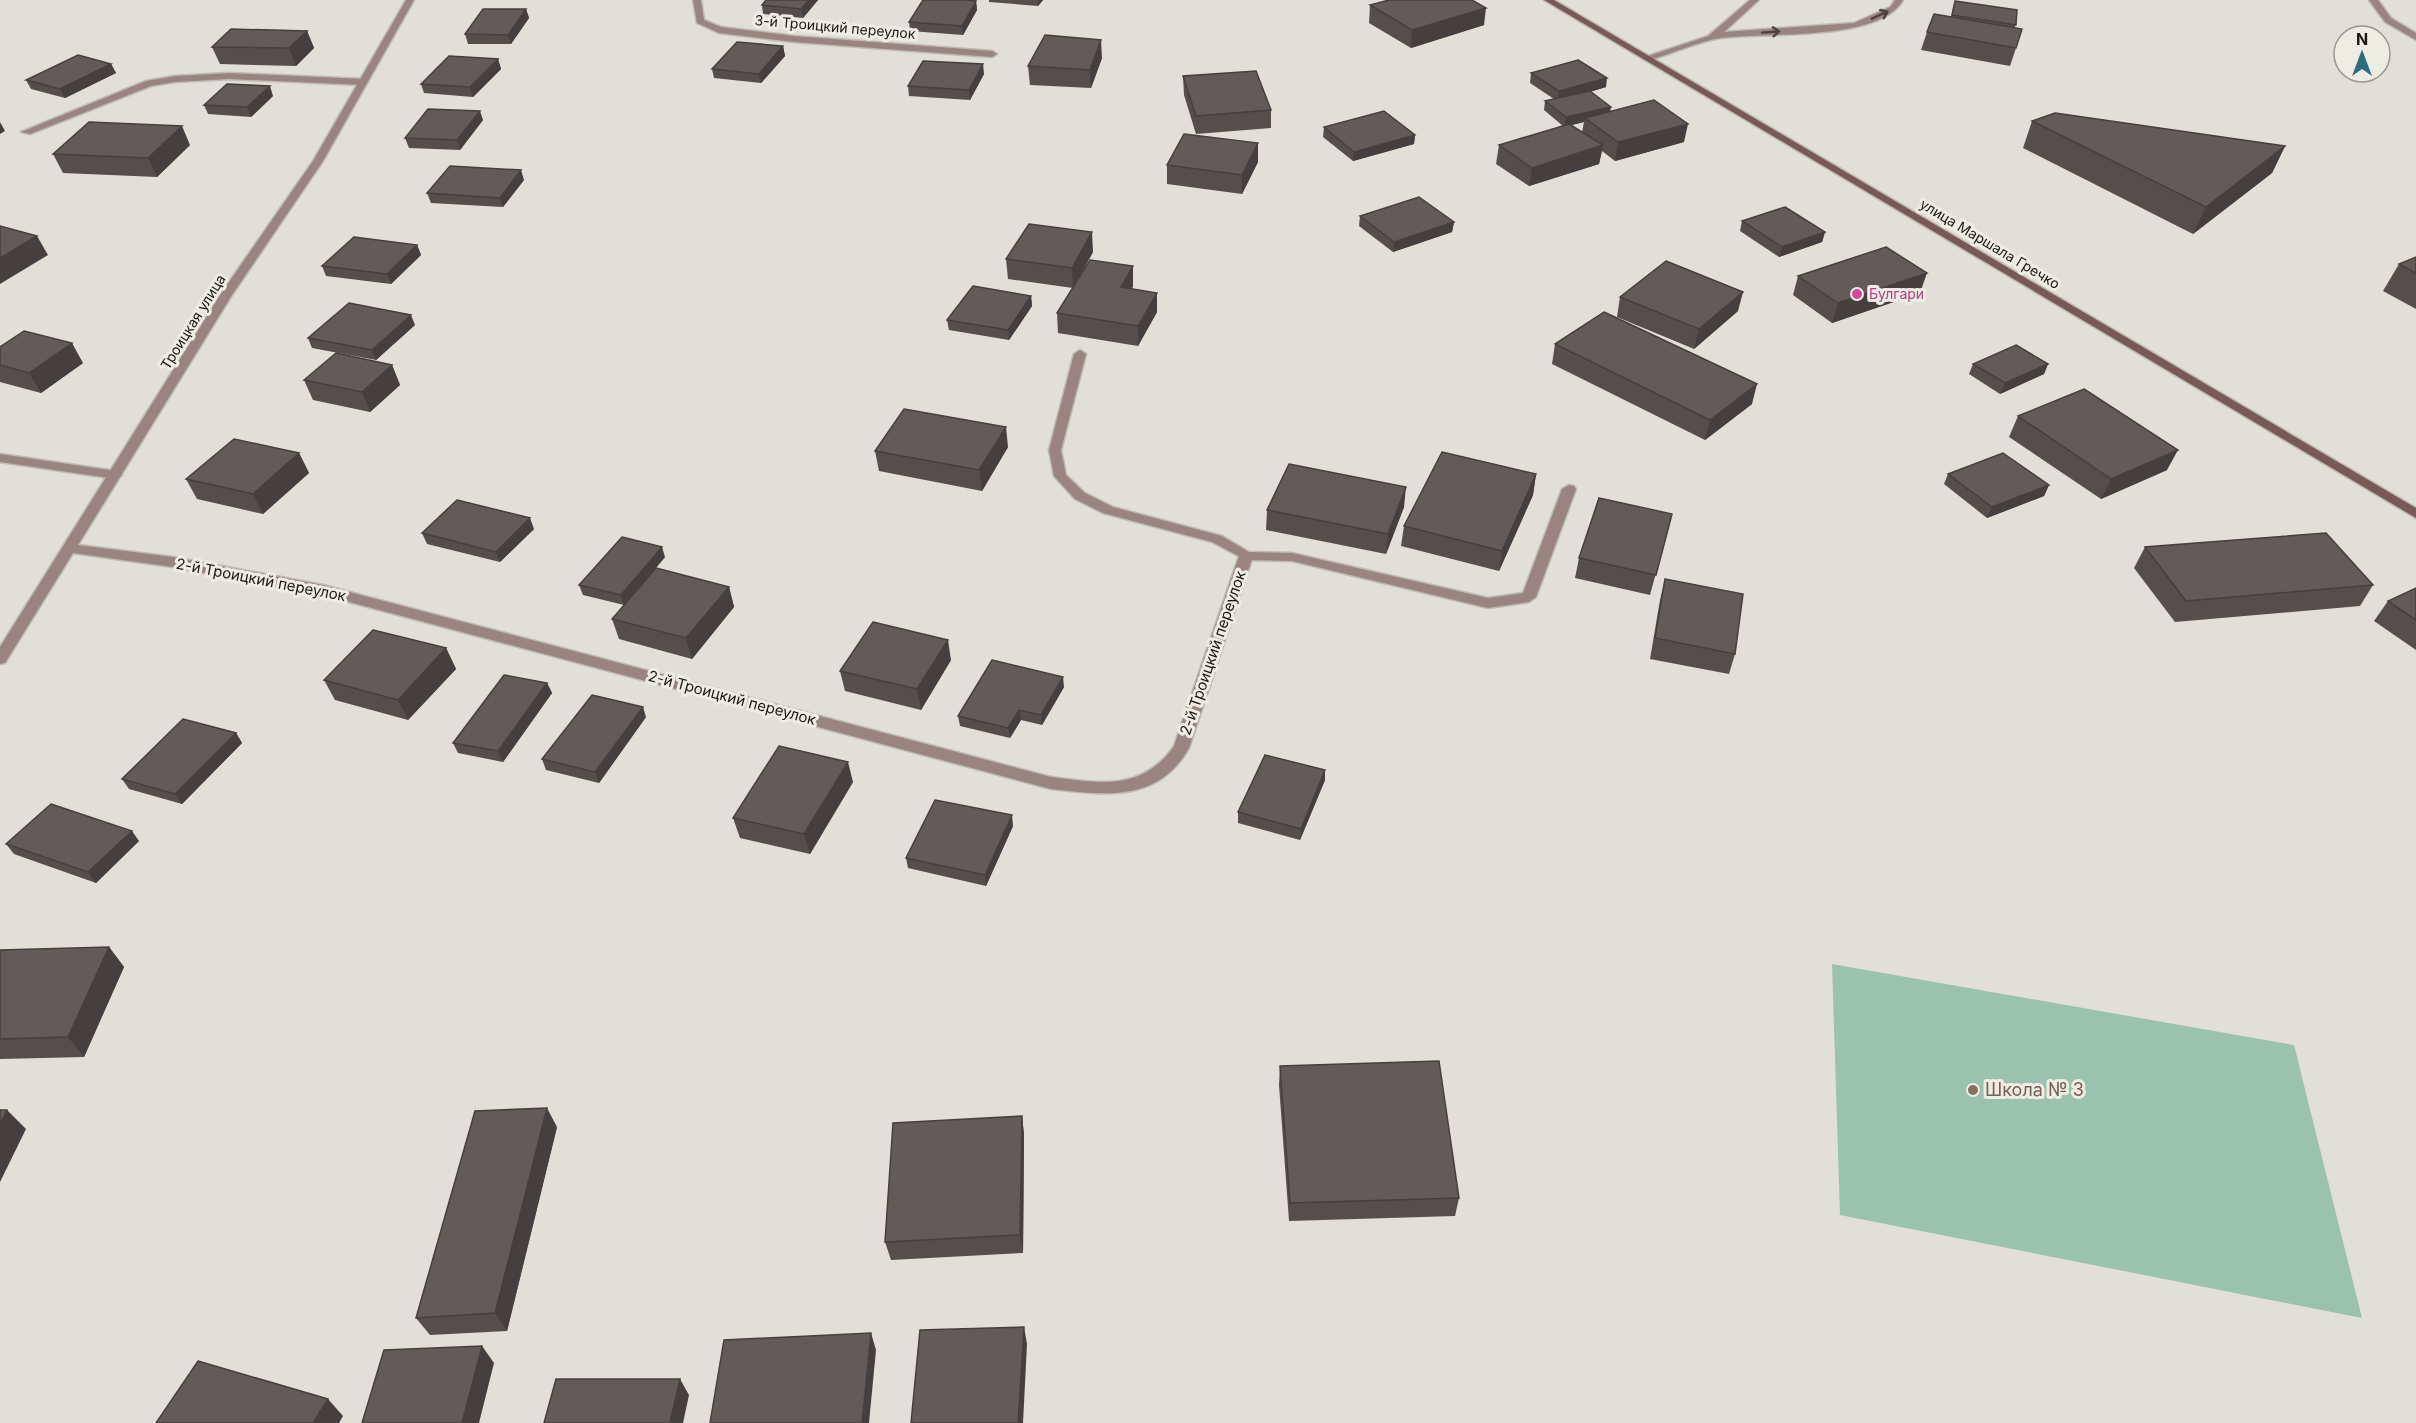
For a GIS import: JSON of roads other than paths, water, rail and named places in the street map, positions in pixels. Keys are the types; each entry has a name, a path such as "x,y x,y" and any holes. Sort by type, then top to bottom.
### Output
{"main road":[{"name":"улица Маршала Гречко","path":"1548,0 2416,514"}],"street":[{"name":"Троицкая улица","path":"0,658 71,548 226,295 318,160 410,0"},
{"name":"3-й Троицкий переулок","path":"697,0 700,21 719,30 794,39 992,54"},
{"path":"1713,37 1755,0"},
{"path":"1647,58 1713,37 1856,26 1894,9 1899,0"},
{"path":"2373,0 2388,20 2416,37"},
{"path":"26,132 149,83 170,79 206,76 363,82"},
{"path":"1080,354 1055,450 1060,476 1080,496 1108,510 1217,539 1246,556 1292,558 1488,603 1529,597 1569,489"},
{"path":"0,458 116,475"},
{"name":"2-й Троицкий переулок","path":"71,548 173,562 323,590 1051,783 1098,788 1136,785 1164,770 1181,748 1246,556"}],"place":[{"name":"Булгари","path":"1857,294"},
{"name":"Школа № 3","path":"1973,1090"}]}
